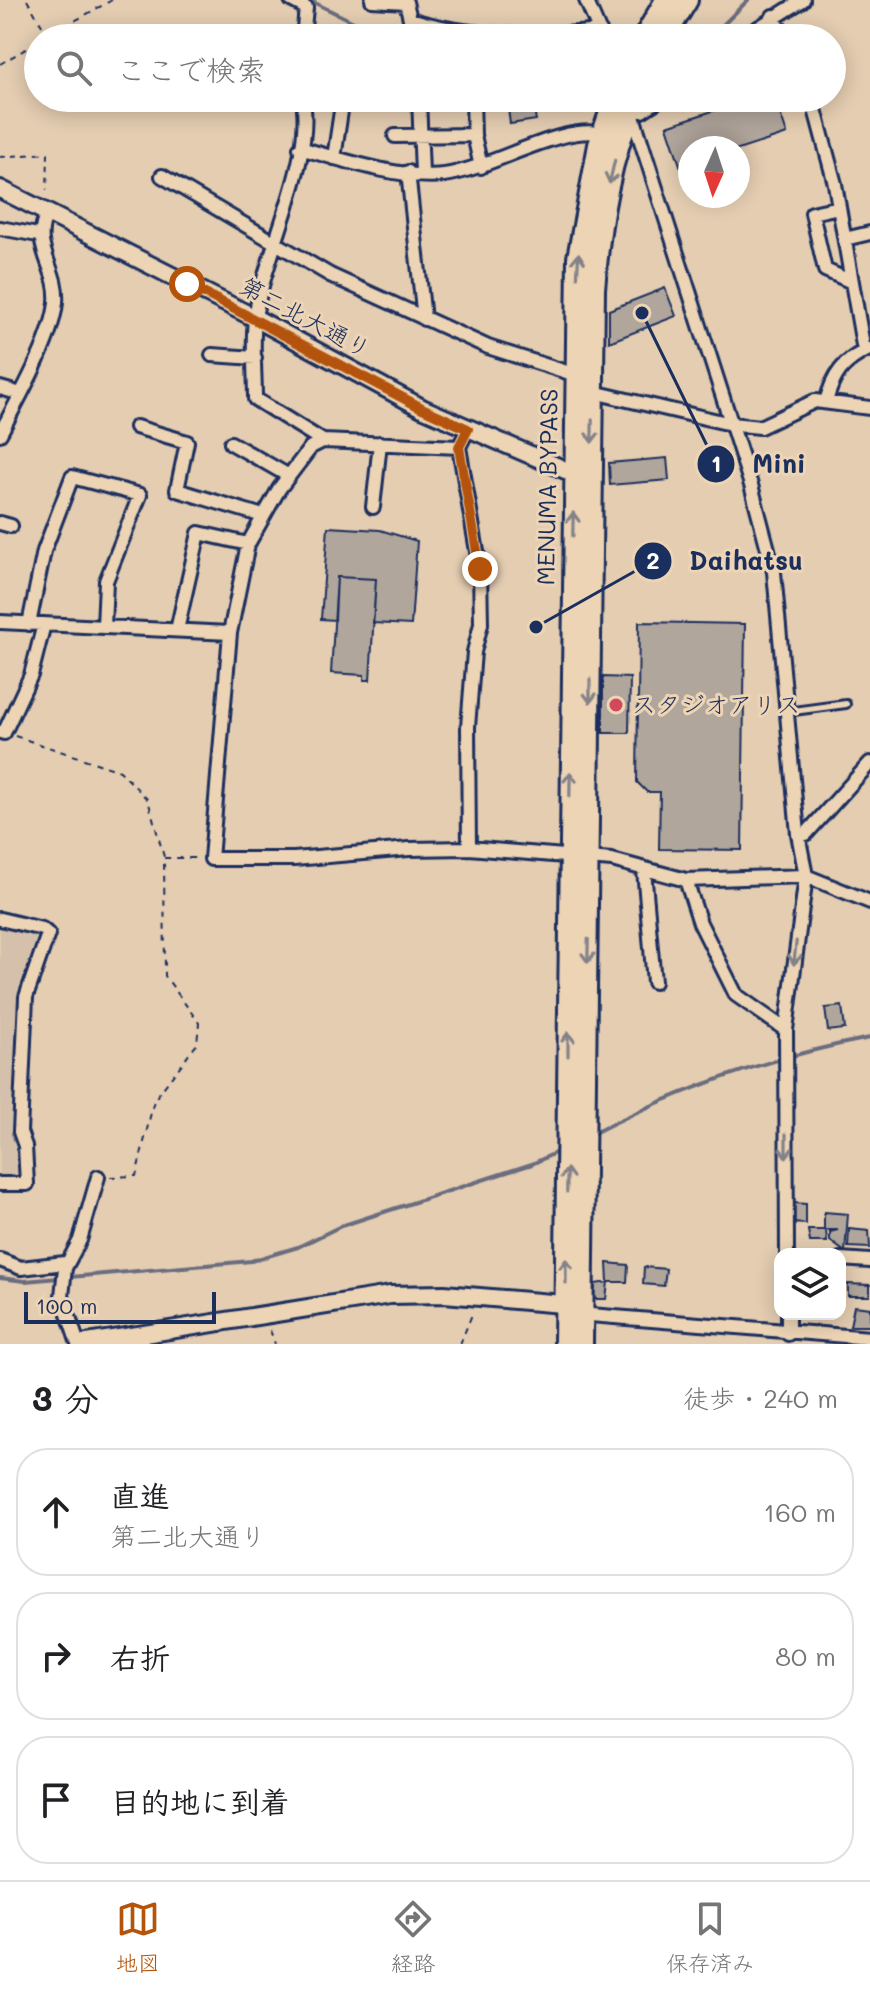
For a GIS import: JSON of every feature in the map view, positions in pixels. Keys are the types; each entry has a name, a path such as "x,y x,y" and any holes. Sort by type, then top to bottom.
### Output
{"highway":[{"path":"652,24 666,0"},
{"path":"672,24 687,0"},
{"name":"MENUMA BYPASS","path":"574,1305 582,478 576,375 578,258 584,209 603,134 619,112"},
{"name":"MENUMA BYPASS","path":"582,478 593,392 599,243 625,112"},
{"path":"565,1344 574,1305"},
{"path":"574,1305 582,1344"}],"street":[{"path":"291,0 309,5"},
{"path":"372,0 406,2 410,19 425,24"},
{"path":"586,0 596,24"},
{"path":"762,24 803,0"},
{"path":"773,16 777,24"},
{"path":"306,112 300,148 255,318 255,399 323,441"},
{"path":"334,158 341,112"},
{"path":"420,112 421,136 415,172 424,319"},
{"path":"473,112 474,135 481,167"},
{"path":"631,112 731,424 774,572 798,834 806,876 786,1030 787,1248"},
{"path":"815,112 839,207 867,350 852,357 833,376 826,402"},
{"path":"300,148 334,158 441,176 481,167 576,131 603,134"},
{"path":"395,136 474,135"},
{"path":"162,176 330,275 488,347 576,375"},
{"name":"第二北大通り","path":"0,189 255,318 422,408 582,478"},
{"path":"839,207 812,213 825,270 852,282"},
{"path":"0,434 21,394 56,302 54,281 38,235 47,214"},
{"path":"0,228 38,235"},
{"path":"845,239 870,233"},
{"path":"212,355 255,358"},
{"path":"0,388 21,394"},
{"path":"593,392 613,394 731,424 760,427 815,401 870,408"},
{"path":"136,427 187,442 177,490 263,516"},
{"path":"468,429 459,447 480,569 481,624 474,652 468,727 469,848"},
{"path":"459,447 323,441 311,447 263,516 248,544 230,633 211,859 294,859 469,848 612,860 686,880 806,876 870,902"},
{"path":"231,443 289,476"},
{"path":"373,507 380,443"},
{"path":"29,624 44,551 72,477 140,495 106,581 104,627"},
{"path":"177,630 199,533 248,544"},
{"path":"0,622 230,633"},
{"path":"2,732 31,675 44,624"},
{"path":"798,834 806,834 870,763"},
{"path":"644,870 654,982"},
{"path":"686,880 700,923 736,995 786,1030"},
{"path":"0,919 42,929 48,934 26,997 20,1132 25,1146 27,1184 0,1184"},
{"path":"98,1177 80,1240 65,1265 62,1296 79,1344 390,1295 480,1296 574,1305 590,1315 796,1337 870,1338"},
{"path":"846,1259 870,1261"},
{"path":"0,1260 21,1268 65,1265"}],"lane":[{"path":"786,712 846,704"}],"path":[{"path":"27,0 39,24"},
{"path":"69,24 112,0"},
{"path":"0,64 24,50"},
{"path":"0,157 48,153 47,190"},
{"path":"2,732 120,771 148,800 164,858 165,976 199,1023 197,1044 154,1100 136,1176 98,1177"},
{"path":"164,858 211,859"},
{"path":"460,1344 480,1296"}],"shaded area":[{"path":"0,925 38,935 21,983 14,1143 23,1173 18,1178 0,1178"}],"building":[{"path":"508,112 534,112 536,120 510,124"},
{"path":"710,112 780,112 787,134 750,146 750,136 678,136 678,159 667,126"},
{"path":"665,288 676,316 609,342 609,310"},
{"path":"667,458 669,480 610,485 609,463"},
{"path":"328,527 380,530 417,541 411,625 373,623 376,579 337,577 335,620 321,619"},
{"path":"337,577 376,579 370,680 364,680 364,675 331,673"},
{"path":"639,622 745,624 742,850 659,849 660,792 647,792 637,782"},
{"name":"スタジオアリス","path":"603,677 630,678 629,733 603,733"},
{"path":"842,1006 845,1029 828,1031 825,1008"},
{"path":"792,1203 806,1204 806,1224 791,1223"},
{"path":"824,1212 848,1214 845,1248 830,1241 830,1232 838,1230 824,1230"},
{"path":"849,1229 869,1231 870,1248 848,1247"},
{"path":"808,1230 826,1230 827,1242 810,1242"},
{"path":"607,1263 628,1265 627,1282 608,1282"},
{"path":"644,1267 666,1269 664,1286 643,1284"},
{"path":"608,1282 606,1299 594,1299 595,1284"},
{"path":"848,1284 870,1285 870,1296 848,1296"},
{"path":"854,1306 870,1308 870,1326 850,1326"}],"waterway":[{"path":"309,0 358,24"},
{"path":"724,24 748,0"},
{"path":"590,1135 657,1103 727,1076 798,1054 870,1038"},
{"path":"0,1278 25,1281 251,1261 298,1247 341,1226 532,1164 561,1150"}],"place":[{"name":"Mini","path":"642,313"},
{"name":"Daihatsu","path":"536,627"},
{"name":"スタジオアリス","path":"616,705"}],"route":[{"path":"187,284 422,408 468,429 459,447 480,569"}]}
